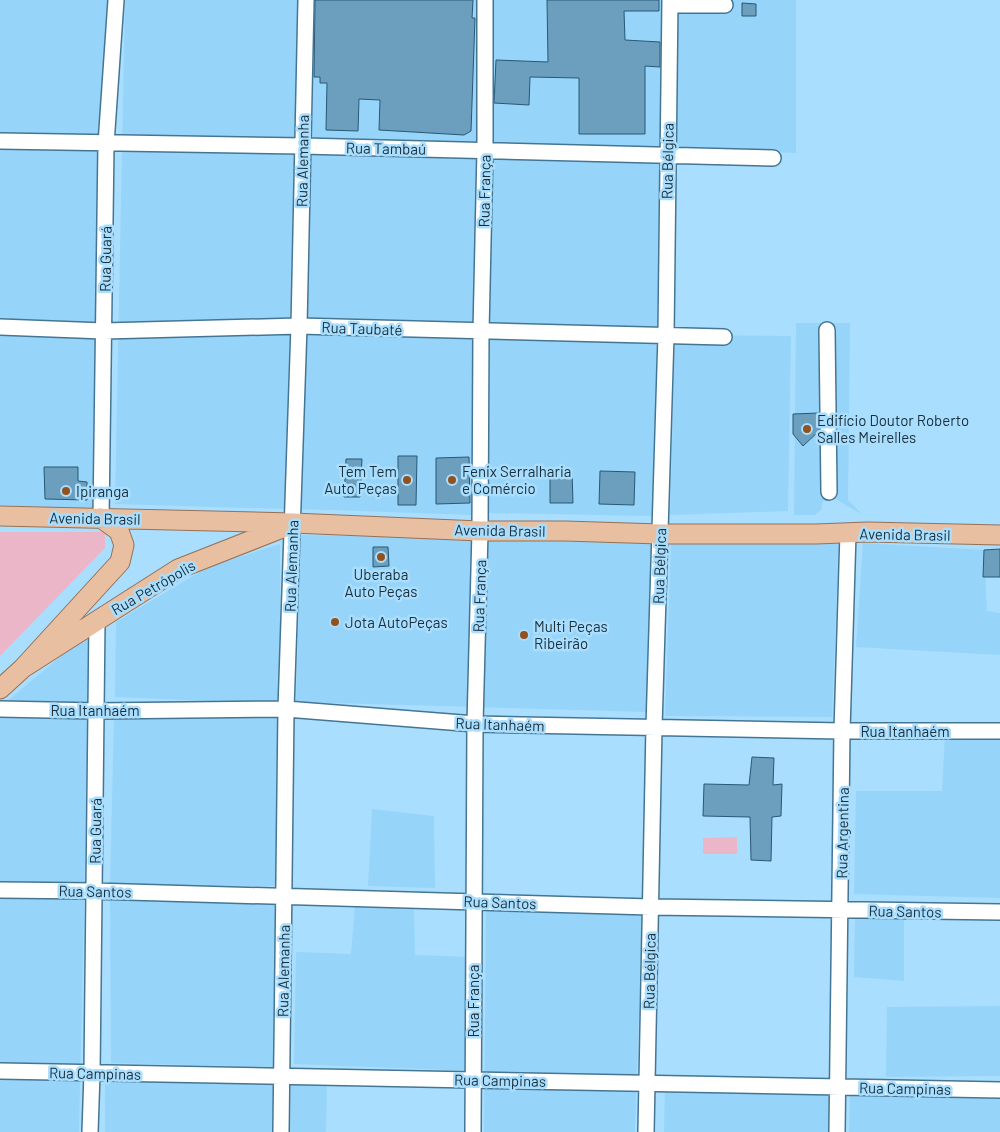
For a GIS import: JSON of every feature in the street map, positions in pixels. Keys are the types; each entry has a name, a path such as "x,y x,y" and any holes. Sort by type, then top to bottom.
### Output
{"main road":[{"name":"Avenida Brasil","path":"0,516 293,523 480,531 660,534 848,533 1000,535"},
{"name":"Rua Petrópolis","path":"0,689 23,668 120,562 124,545 119,531 101,518"},
{"name":"Rua Petrópolis","path":"23,668 178,569 293,523"}],"street":[{"name":"Rua Guará","path":"101,518 106,144 116,0"},
{"name":"Rua Alemanha","path":"281,1132 286,709 299,326 306,0"},
{"name":"Rua França","path":"473,1132 475,724 480,531 485,0"},
{"path":"670,3 725,4"},
{"name":"Rua Bélgica","path":"646,1132 654,727 666,335 670,3"},
{"name":"Rua Tambaú","path":"0,141 667,154 773,158"},
{"name":"Rua Taubaté","path":"0,327 104,331 299,326 724,337"},
{"path":"827,330 829,492"},
{"name":"Rua Argentina","path":"837,1132 842,730 848,533"},
{"name":"Rua Guará","path":"90,1132 97,620"},
{"name":"Rua Itanhaém","path":"0,709 97,711 286,709 475,724 1000,731"},
{"name":"Rua Santos","path":"0,890 651,907 1000,912"},
{"name":"Rua Campinas","path":"0,1071 1000,1090"}],"shaded area":[{"path":"0,0 107,0 92,510 0,505"},
{"path":"125,0 298,0 285,509 115,504"},
{"path":"314,0 478,0 472,515 301,509"},
{"path":"493,0 664,0 653,516 488,513"},
{"path":"676,0 796,0 796,153 673,148"},
{"path":"796,323 850,323 848,500 863,515 836,499 823,501 821,510 815,515 794,515"},
{"path":"675,335 791,336 788,511 670,515"},
{"path":"0,532 105,532 105,548 0,656"},
{"path":"301,535 651,541 647,712 296,702"},
{"path":"839,540 832,717 665,716 671,543"},
{"path":"863,543 984,550 987,611 1000,613 1000,655 856,647"},
{"path":"280,544 280,704 115,697 116,622 208,567"},
{"path":"90,632 79,1132 0,1132 0,707"},
{"path":"114,716 277,718 276,886 110,885"},
{"path":"945,736 1000,737 1000,898 854,894 856,791 942,791"},
{"path":"372,809 434,816 435,888 368,886"},
{"path":"737,837 737,854 703,854 703,838"},
{"path":"110,899 277,903 274,1067 111,1063"},
{"path":"355,907 414,908 415,955 474,957 473,1071 294,1064 296,952 351,954"},
{"path":"486,910 642,913 635,1132 484,1132"},
{"path":"855,916 904,917 904,981 854,977"},
{"path":"1000,1006 1000,1076 886,1077 887,1007"},
{"path":"274,1081 273,1132 105,1132 105,1082"},
{"path":"327,1082 326,1132 290,1132 291,1083"},
{"path":"665,1088 832,1090 830,1132 664,1132"},
{"path":"850,1096 1000,1099 1000,1132 849,1132"}],"building":[{"path":"315,0 473,0 472,18 475,18 471,131 464,135 379,130 380,100 359,99 358,131 326,130 327,83 320,83 320,77 314,77"},
{"path":"547,0 659,0 659,11 624,11 625,40 660,42 660,67 645,66 645,134 579,134 579,78 530,77 529,105 494,103 496,60 548,62"},
{"path":"742,3 756,4 756,16 742,16"},
{"name":"Edifício Doutor Roberto Salles Meirelles","path":"819,413 819,431 803,446 793,434 793,414"},
{"name":"Tem Tem Auto Peças","path":"398,456 417,456 416,505 398,505"},
{"name":"Fenix Serralharia e Comércio","path":"469,457 470,503 436,504 436,458"},
{"path":"346,459 362,459 360,497 344,497"},
{"name":"Ipiranga","path":"44,467 78,467 78,481 87,482 87,500 45,499"},
{"path":"600,471 635,472 634,505 599,504"},
{"path":"550,472 572,472 573,503 550,503"},
{"name":"Uberaba Auto Peças","path":"373,547 388,547 389,566 373,567"},
{"path":"1000,549 1000,577 983,577 984,550"},
{"path":"752,757 774,758 773,785 782,784 781,816 772,817 771,861 751,860 750,817 703,816 704,784 749,785"}],"place":[{"name":"Edifício Doutor Roberto Salles Meirelles","path":"807,429"},
{"name":"Tem Tem Auto Peças","path":"407,480"},
{"name":"Fenix Serralharia e Comércio","path":"452,480"},
{"name":"Ipiranga","path":"66,491"},
{"name":"Uberaba Auto Peças","path":"381,557"},
{"name":"Jota AutoPeças","path":"335,622"},
{"name":"Multi Peças Ribeirão","path":"524,635"}]}
